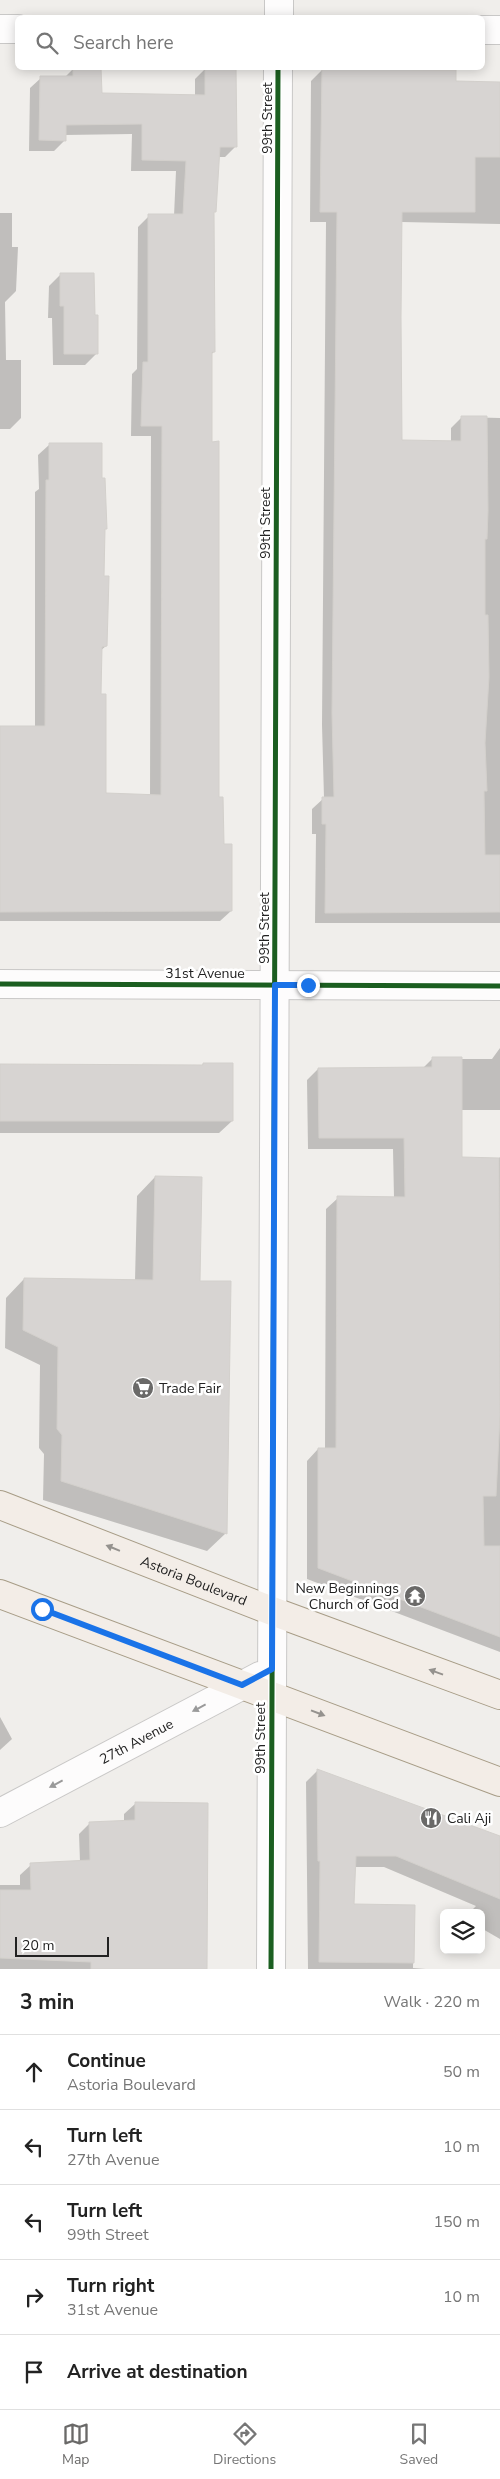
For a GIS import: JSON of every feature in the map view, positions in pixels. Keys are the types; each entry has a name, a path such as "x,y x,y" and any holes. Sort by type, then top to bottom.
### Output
{"main road":[{"name":"Astoria Boulevard","path":"0,1504 272,1611 500,1696"},
{"path":"0,1594 500,1782"}],"street":[{"path":"279,0 279,15"},
{"path":"0,29 15,29"},
{"path":"485,30 500,30"},
{"name":"99th Street","path":"271,1969 278,70"},
{"name":"31st Avenue","path":"0,984 500,986"},
{"name":"27th Avenue","path":"0,1814 272,1669"}],"building":[{"path":"73,70 101,70 102,93 205,95 205,70 236,70 237,147 220,147 216,212 214,212 215,352 212,352 212,442 219,441 219,797 223,797 224,844 232,844 232,911 0,912 0,726 45,726 46,480 49,480 49,443 102,443 102,478 105,478 107,529 105,529 104,576 109,576 107,646 102,647 101,694 106,694 106,793 161,795 162,426 141,426 143,362 148,362 148,214 183,214 186,161 142,160 142,124 66,125 66,141 39,140 40,76 73,76"},
{"path":"322,70 456,70 456,81 500,82 500,157 475,157 475,212 402,212 401,318 402,440 461,441 461,416 487,416 488,511 487,539 485,539 485,615 488,615 489,677 485,743 487,791 484,791 485,855 500,855 500,912 325,913 326,824 322,824 322,797 334,797 332,713 337,212 320,212"},
{"path":"60,273 94,273 95,315 98,315 98,354 64,354 64,306 60,306"},
{"path":"432,1057 462,1057 462,1157 499,1158 500,1415 496,1496 483,1496 484,1546 500,1546 500,1637 318,1568 318,1448 336,1448 337,1196 405,1197 404,1138 319,1138 318,1068 432,1067"},
{"path":"203,1063 233,1063 233,1121 0,1121 0,1064 203,1065"},
{"name":"Trade Fair","path":"155,1176 202,1177 200,1281 231,1281 227,1534 61,1481 62,1435 57,1429 58,1347 23,1330 24,1278 153,1280"},
{"path":"317,1769 500,1836 500,1899 396,1856 356,1856 354,1904 415,1905 414,1963 319,1962 320,1861 318,1861"},
{"path":"135,1802 208,1803 207,1969 91,1969 91,1962 0,1958 0,1890 31,1890 30,1863 90,1860 89,1822 135,1820"}],"cycle path":[{"path":"271,1969 278,70"},
{"path":"0,984 500,986"}],"place":[{"name":"Trade Fair","path":"143,1388"},
{"name":"New Beginnings Church of God","path":"415,1596"},
{"name":"Cali Aji","path":"431,1818"}],"route":[{"path":"42,1609 242,1685 272,1669 274,1568 275,985 308,985"}]}
